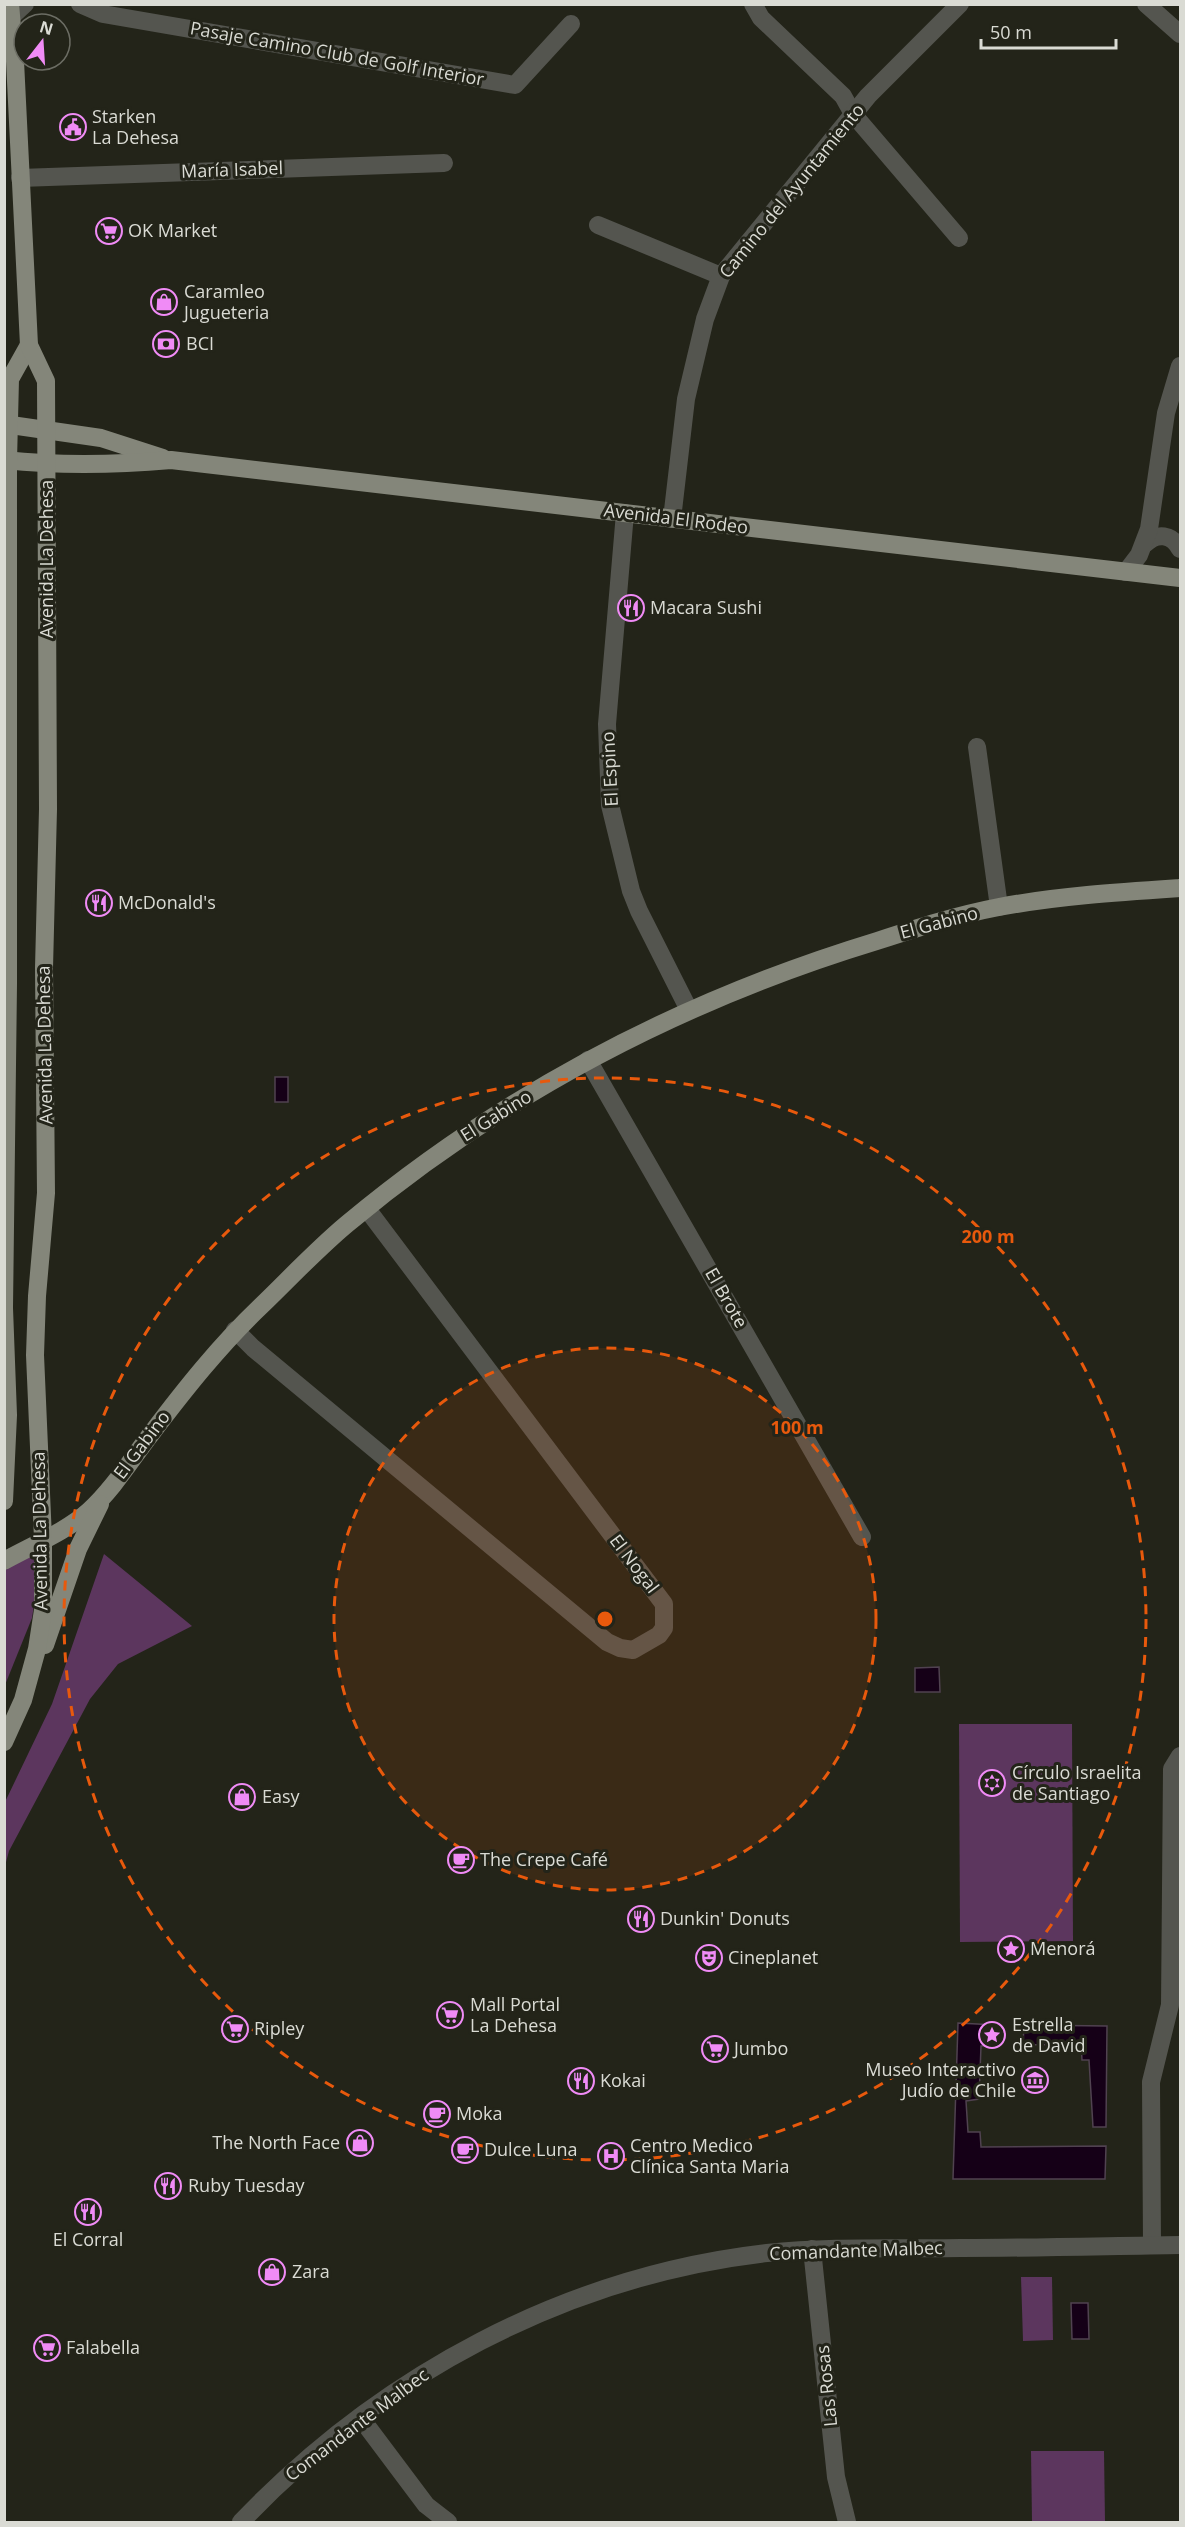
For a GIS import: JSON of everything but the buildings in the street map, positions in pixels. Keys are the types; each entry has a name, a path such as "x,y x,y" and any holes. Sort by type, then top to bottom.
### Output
{"main road":[{"name":"Avenida La Dehesa","path":"4,1742 23,1700 37,1649 43,1610 43,1539 35,1355 37,1296 46,1193 44,968 48,809 48,429 46,381 29,345 20,178 15,9"},
{"name":"Avenida La Dehesa","path":"4,1501 8,1415 5,1363 6,460 10,379 29,345"},
{"name":"Avenida El Rodeo","path":"7,424 101,438 171,460 1180,578"},
{"name":"Avenida El Rodeo","path":"6,460 111,466 171,460"},
{"name":"El Gabino","path":"4,1561 87,1513 105,1495 191,1382 235,1330 345,1226 462,1136 588,1060 689,1010 794,967 943,921 999,907 1180,888"},
{"name":"El Gabino","path":"23,1700 57,1615 78,1549 105,1495"}],"street":[{"name":"Pasaje Camino Club de Golf Interior","path":"80,4 103,14 515,85 572,24"},
{"path":"753,4 761,18 843,96 853,114 959,238"},
{"name":"Camino del Ayuntamiento","path":"672,519 686,399 705,319 721,276 853,114 960,4"},
{"path":"1146,4 1180,34"},
{"name":"María Isabel","path":"20,178 444,163"},
{"path":"598,225 721,276"},
{"path":"1145,544 1166,413 1180,366"},
{"name":"El Espino","path":"625,513 607,724 610,805 631,891 646,926 689,1010"},
{"path":"1126,572 1145,544 1157,536 1171,538 1180,549"},
{"name":"El Gabino","path":"977,747 999,907"},
{"name":"El Brote","path":"588,1060 862,1537"},
{"name":"El Nogal","path":"235,1330 253,1348 607,1642 633,1650 658,1635 664,1628 664,1604 367,1209"},
{"path":"1152,2245 1151,2082 1170,2004 1172,1769 1180,1756"},
{"name":"Comandante Malbec","path":"241,2523 288,2476 360,2418 433,2367 502,2329 552,2306 605,2288 680,2267 768,2253 812,2249 1180,2245"},
{"name":"Las Rosas","path":"812,2249 836,2477 847,2523"},
{"path":"360,2418 426,2505 448,2523"}],"shaded area":[{"path":"275,1077 288,1077 288,1102 275,1102"},
{"path":"30,1549 40,1566 32,1618 5,1685 5,1569"},
{"path":"104,1554 192,1626 118,1664 90,1699 9,1851 5,1866 5,1802 52,1704"},
{"path":"939,1667 940,1692 915,1692 915,1668"},
{"path":"959,1724 1072,1724 1073,1941 960,1942"},
{"path":"958,2023 996,2025 995,2045 981,2046 979,2099 966,2101 968,2132 980,2132 981,2147 1106,2146 1105,2179 953,2179"},
{"path":"1024,2025 1107,2026 1106,2127 1093,2127 1089,2060 1082,2060 1081,2044 1023,2045"},
{"path":"1021,2277 1052,2277 1053,2340 1023,2341"},
{"path":"1071,2303 1088,2303 1089,2339 1072,2339"},
{"path":"1031,2451 1104,2451 1105,2522 1032,2522"}],"place":[{"name":"Starken La Dehesa","path":"73,127"},
{"name":"OK Market","path":"109,231"},
{"name":"Caramleo Jugueteria","path":"164,302"},
{"name":"BCI","path":"166,344"},
{"name":"Macara Sushi","path":"631,608"},
{"name":"McDonald's","path":"99,903"},
{"name":"Círculo Israelita de Santiago","path":"992,1783"},
{"name":"Easy","path":"242,1797"},
{"name":"The Crepe Café","path":"461,1860"},
{"name":"Dunkin' Donuts","path":"641,1919"},
{"name":"Menorá","path":"1011,1949"},
{"name":"Cineplanet","path":"709,1958"},
{"name":"Mall Portal La Dehesa","path":"450,2015"},
{"name":"Ripley","path":"235,2029"},
{"name":"Estrella de David","path":"992,2035"},
{"name":"Jumbo","path":"715,2049"},
{"name":"Museo Interactivo Judío de Chile","path":"1035,2080"},
{"name":"Kokai","path":"581,2081"},
{"name":"Moka","path":"437,2114"},
{"name":"The North Face","path":"360,2143"},
{"name":"Dulce Luna","path":"465,2150"},
{"name":"Centro Medico Clínica Santa Maria","path":"611,2156"},
{"name":"Ruby Tuesday","path":"168,2186"},
{"name":"El Corral","path":"88,2212"},
{"name":"Zara","path":"272,2272"},
{"name":"Falabella","path":"47,2348"}]}
